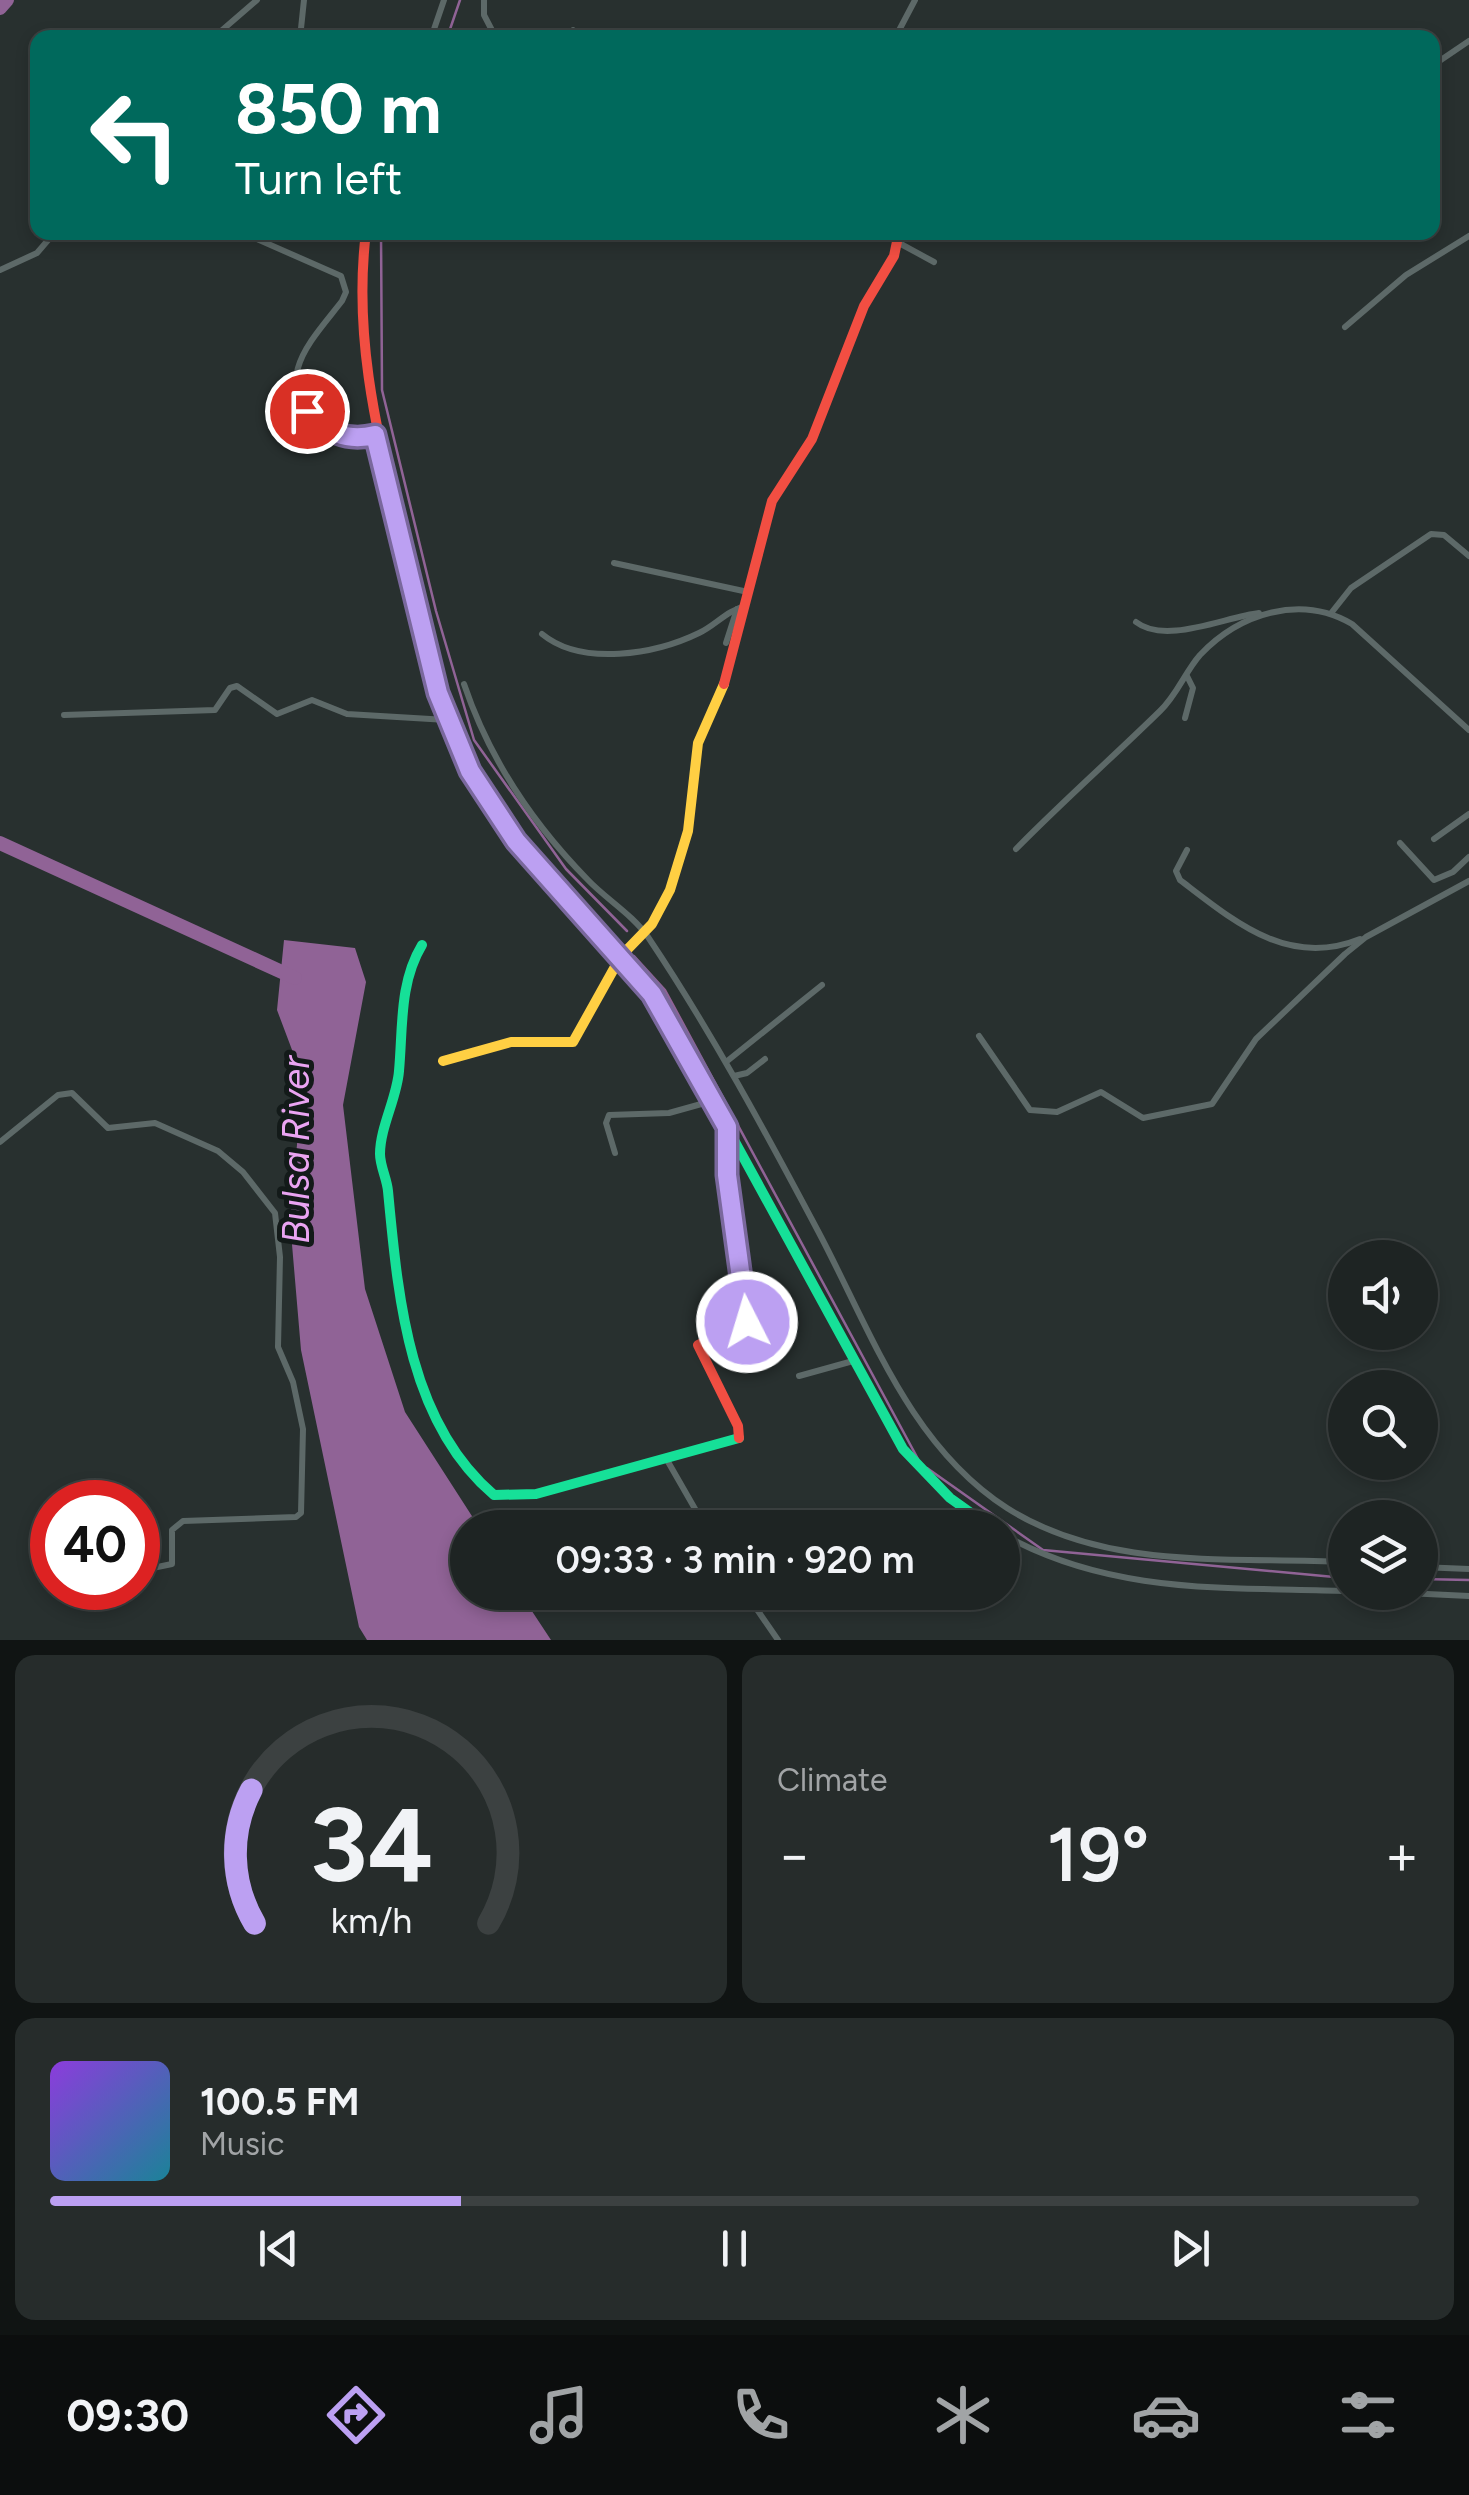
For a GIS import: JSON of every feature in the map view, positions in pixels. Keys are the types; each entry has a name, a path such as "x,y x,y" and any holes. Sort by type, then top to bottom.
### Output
{"street":[{"path":"223,30 257,0"},
{"path":"301,30 304,0"},
{"path":"434,30 444,0"},
{"path":"484,0 484,15 492,30"},
{"path":"899,30 916,0"},
{"path":"1440,61 1469,41"},
{"path":"1344,327 1406,275 1469,236"},
{"path":"0,270 37,253 48,240"},
{"path":"259,240 341,276 346,292 342,302 300,359 295,388 307,411 330,430 353,440 375,435"},
{"path":"366,240 362,366 375,435 447,720 470,771 510,834 621,956 668,1019 903,1449 967,1510"},
{"path":"726,644 748,592 772,501 812,439 864,306 898,240"},
{"path":"902,240 934,262"},
{"path":"1332,612 1351,588 1431,534 1444,536 1469,556"},
{"path":"614,564 748,592"},
{"path":"542,634 566,647 623,653 699,634 742,606"},
{"path":"443,1061 457,1051 483,1050 511,1041 573,1042 621,956 645,933 664,904 683,852 698,743 730,669 742,606"},
{"path":"1136,622 1151,630 1302,608 1332,612 1352,624 1469,730"},
{"path":"1016,849 1160,712 1209,648 1265,612"},
{"path":"1185,718 1193,688 1186,676"},
{"path":"464,684 488,744 543,830 645,933 734,1076 908,1406 941,1450 984,1491 1042,1528 1095,1547 1187,1557 1328,1561"},
{"path":"64,714 215,710 230,688 237,686 277,714 312,700 348,714 447,720"},
{"path":"1434,839 1469,814"},
{"path":"1400,843 1434,880 1453,872 1469,858"},
{"path":"1187,850 1176,871 1180,880 1259,937 1303,950 1342,947 1469,881"},
{"path":"979,1036 1030,1110 1057,1112 1102,1092 1143,1118 1208,1105 1256,1039 1366,937"},
{"path":"422,944 407,970 398,1078 380,1159 388,1186 400,1308 412,1355 437,1418 474,1478 502,1498 536,1494 667,1460 735,1441 740,1433 698,1345 747,1324 727,1175 727,1127"},
{"path":"725,1062 822,985"},
{"path":"734,1076 747,1074 765,1059"},
{"path":"0,1142 58,1095 72,1093 108,1128 160,1124 226,1155 275,1213 280,1240 278,1347 292,1382 303,1428 302,1513 296,1517 182,1521 172,1530 172,1564 160,1567"},
{"path":"616,1154 608,1134 609,1114 669,1113 712,1101"},
{"path":"799,1376 853,1361"},
{"path":"667,1460 696,1510"},
{"path":"1020,1542 1080,1570 1125,1580 1328,1590"},
{"path":"1438,1567 1469,1569"},
{"path":"1438,1595 1469,1596"},
{"path":"757,1610 778,1640"}],"shaded area":[{"path":"284,940 355,948 366,982 343,1105 365,1289 405,1412 468,1510 450,1510 450,1610 531,1610 551,1640 367,1640 359,1627 301,1350 290,1221 303,1079 277,1010"}],"waterway":[{"name":"Bulsa River","path":"0,8 7,0"},
{"path":"450,30 460,0"},
{"path":"381,240 382,390 436,611 474,740 566,869 627,931"},
{"name":"Bulsa River","path":"0,843 295,978"},
{"path":"634,956 665,990 918,1459"},
{"path":"927,1468 1043,1550 1328,1576"},
{"path":"1438,1579 1469,1580"}],"traffic: fast":[{"path":"501,820 660,1005 903,1449 967,1510"},
{"path":"422,945 409,975 398,1081 380,1154 412,1355 443,1431 465,1465 494,1495 536,1494 739,1438"}],"traffic: slow":[{"path":"443,1061 511,1042 573,1042 621,956 652,924 670,890 688,831 698,743 724,684"}],"traffic: jam":[{"path":"365,240 363,315 371,395 422,624 453,726 482,790 501,820"},
{"path":"724,684 772,501 812,439 864,306 894,256 897,240"},
{"path":"727,1127 727,1175 747,1322 698,1345 738,1426 739,1438"}],"route":[{"path":"307,411 342,437 353,440 375,435 438,693 470,771 516,841 643,981 727,1127 727,1175 747,1322"}]}
